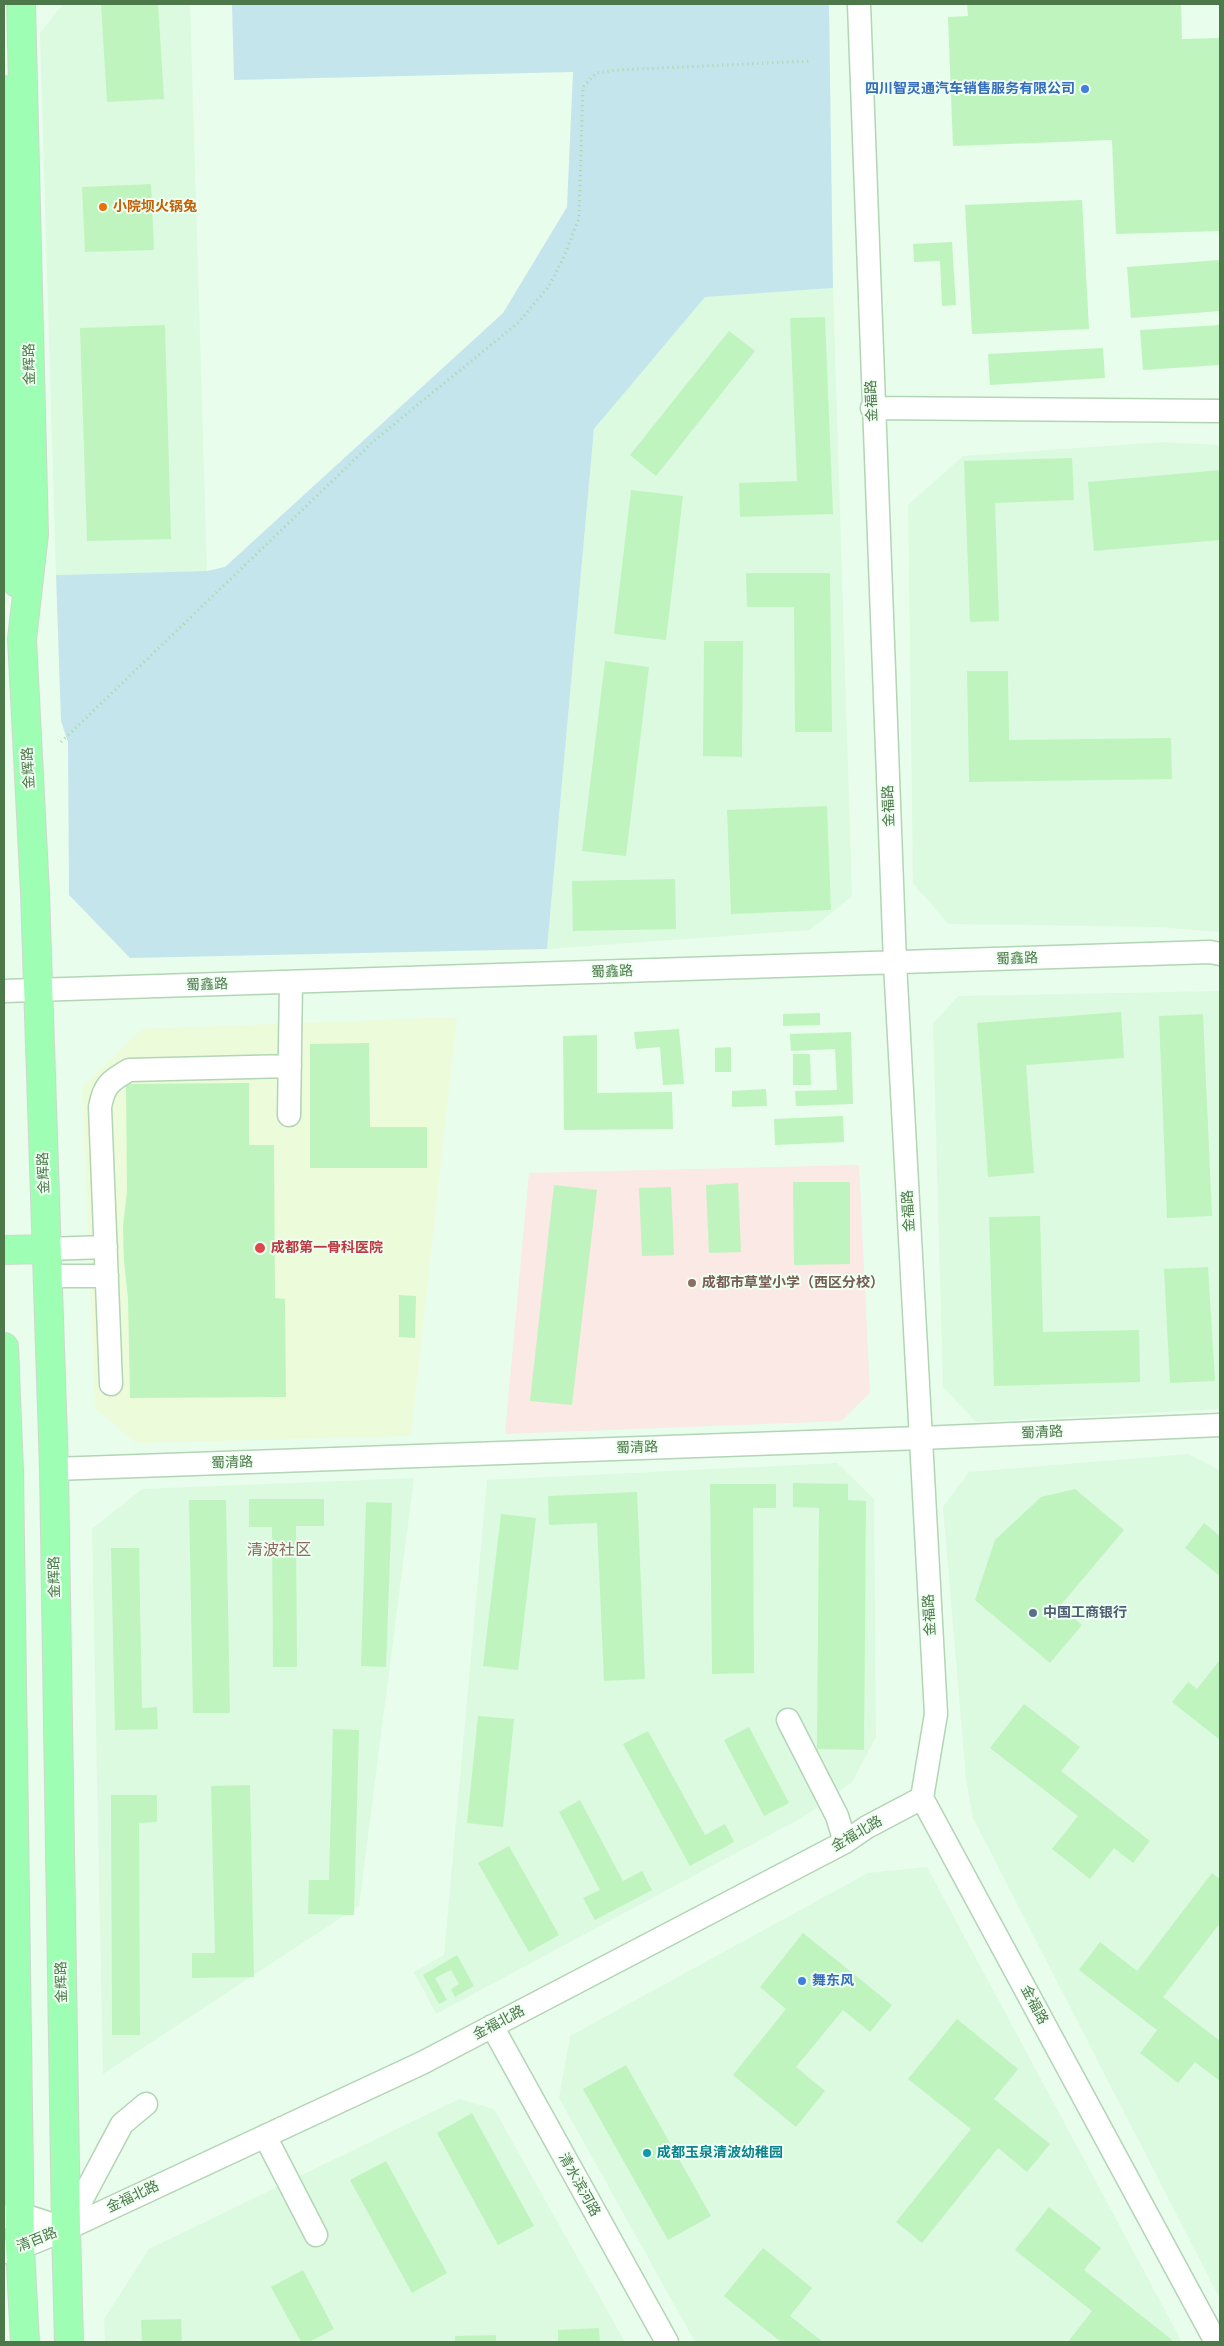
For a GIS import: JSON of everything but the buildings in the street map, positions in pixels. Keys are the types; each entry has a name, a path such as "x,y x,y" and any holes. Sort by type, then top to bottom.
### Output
{"main road":[{"name":"金辉路","path":"22,4 34,534 22,639 38,990 54,1469 66,2228 70,2342"},
{"path":"4,90 13,540 22,639"},
{"path":"4,1250 47,1249"},
{"path":"4,1347 9,1471 8,1779 12,2250 25,2342"}],"street":[{"name":"金福路","path":"859,4 872,408 895,963 936,1714 922,1798 1216,2342"},
{"path":"872,408 1220,411"},
{"name":"蜀鑫路","path":"4,991 1210,952 1220,954"},
{"path":"289,1115 291,982"},
{"path":"110,1384 100,1107 103,1091 110,1083 129,1070 290,1066"},
{"path":"47,1249 106,1247"},
{"path":"48,1276 107,1276"},
{"name":"蜀清路","path":"54,1469 921,1438 1220,1425"},
{"path":"788,1720 836,1816 845,1842"},
{"name":"金福北路","path":"66,2228 422,2063 845,1842 867,1827 922,1798"},
{"name":"清水滨河路","path":"492,2026 667,2342"},
{"path":"66,2228 122,2124 146,2104"},
{"path":"265,2136 316,2234"},
{"name":"清百路","path":"12,2215 66,2228"},
{"name":"清百路","path":"12,2250 66,2228"}],"path":[{"path":"61,742 376,439 519,322 549,286 564,257 579,218 583,87 596,73 617,70 812,61"}],"shaded area":[{"path":"63,4 190,4 207,571 56,575 40,33"},
{"path":"232,4 829,4 833,288 705,297 594,429 547,949 130,958 69,895 68,742 61,721 56,575 207,571 225,567 503,313 567,207 573,72 234,80"},
{"path":"833,288 852,896 810,930 547,949 594,429 705,296"},
{"path":"1163,442 1220,445 1220,932 1157,927 948,924 913,883 908,505 963,456"},
{"path":"1220,991 1220,1409 976,1422 943,1387 933,1024 958,996"},
{"name":"成都第一骨科医院","path":"457,1017 411,1436 136,1443 95,1408 82,1087 142,1029"},
{"name":"成都市草堂小学（西区分校）","path":"859,1165 870,1393 841,1421 505,1434 529,1173"},
{"path":"1188,1454 1220,1470 1220,2299 973,1818 966,1779 943,1507 969,1472"},
{"path":"837,1463 874,1499 876,1737 852,1782 805,1816 436,2014 414,1972 444,1955 487,1480"},
{"path":"414,1478 359,1906 103,2074 92,1529 142,1489"},
{"path":"927,1867 1182,2342 695,2342 559,2098 570,2036 868,1873"},
{"path":"459,2099 494,2109 625,2342 105,2342 104,2319 149,2249"}],"place":[{"name":"四川智灵通汽车销售服务有限公司","path":"1085,89"},
{"name":"小院坝火锅兔","path":"103,207"},
{"name":"成都第一骨科医院","path":"260,1248"},
{"name":"成都市草堂小学（西区分校）","path":"692,1283"},
{"name":"中国工商银行","path":"1033,1613"},
{"name":"舞东风","path":"802,1981"},
{"name":"成都玉泉清波幼稚园","path":"647,2153"}],"district":[{"name":"清波社区","path":"279,1551"}]}
